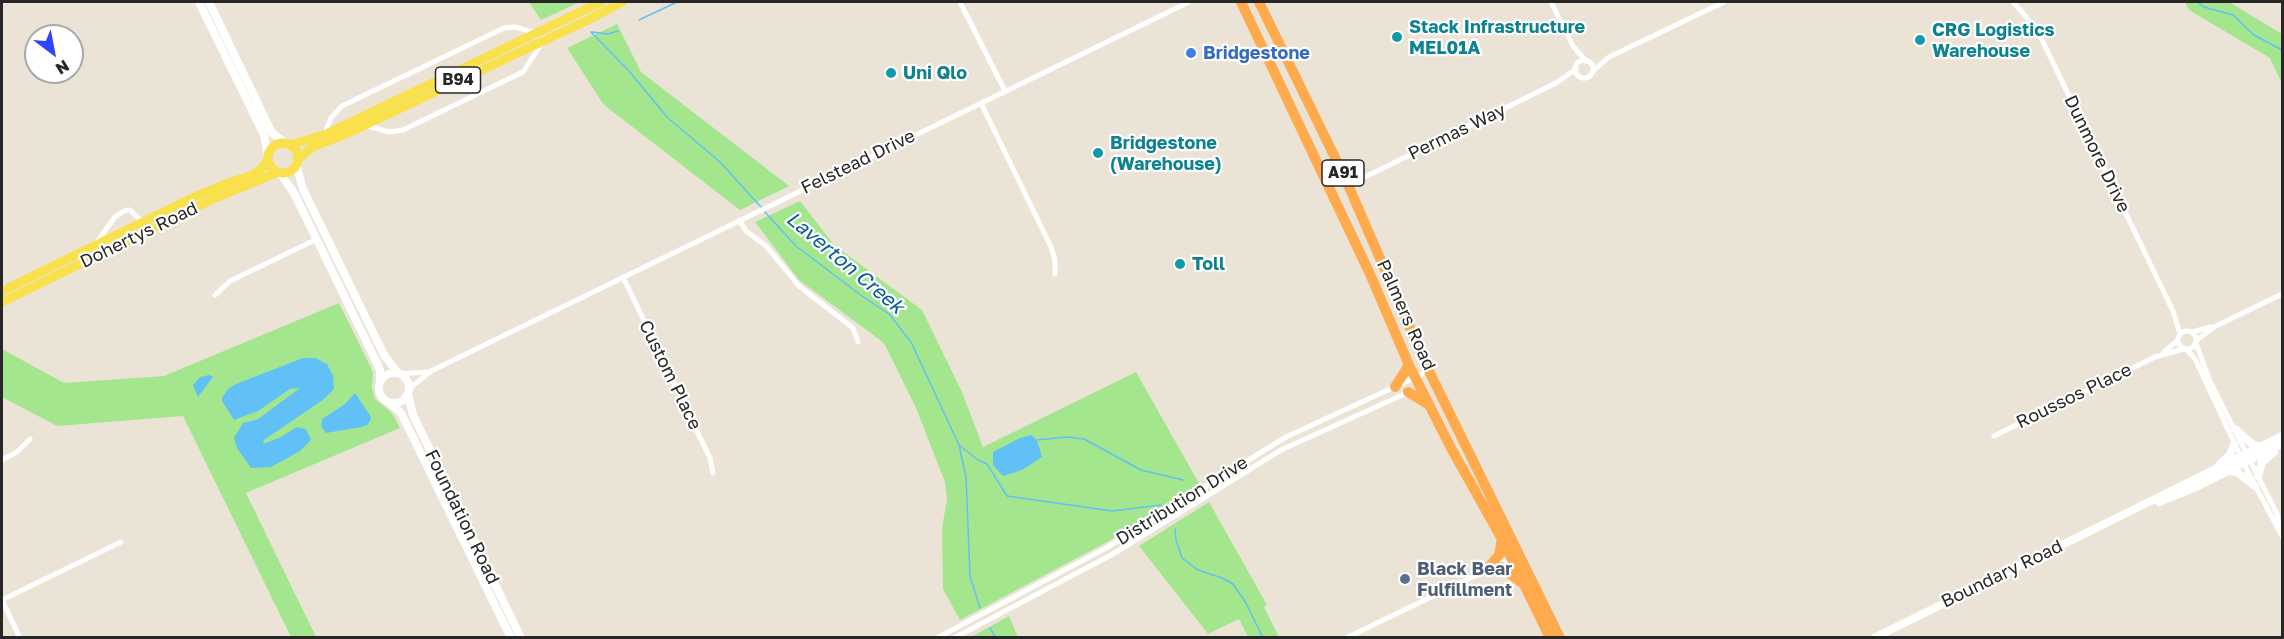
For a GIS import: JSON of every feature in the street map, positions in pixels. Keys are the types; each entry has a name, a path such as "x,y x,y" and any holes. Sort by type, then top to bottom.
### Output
{"highway":[{"name":"Palmers Road","path":"1259,2 1348,185 1431,375 1517,555 1560,638"},
{"name":"Palmers Road","path":"1240,3 1366,264 1409,365 1502,539 1517,555 1525,585 1550,638"},
{"path":"1395,387 1409,365"},
{"path":"1408,392 1429,405"},
{"path":"1488,568 1499,555 1502,539"},
{"path":"1488,568 1501,567 1525,585"}],"main road":[{"name":"B94","path":"268,157 275,146 288,145 324,135 481,58 539,38 601,2"},
{"name":"B94","path":"279,172 288,172 311,148 366,125 539,38 622,2"},
{"path":"288,145 296,152 296,162"},
{"path":"268,157 271,167 279,172"},
{"name":"Dohertys Road","path":"2,302 91,249 205,192 253,175 262,168 268,157"},
{"name":"Dohertys Road","path":"2,291 48,274 213,199 279,172"}],"street":[{"path":"199,2 264,135 268,157"},
{"path":"209,2 272,133 288,145"},
{"path":"960,2 1005,91"},
{"name":"Felstead Drive","path":"409,391 431,371 1189,2"},
{"path":"1551,2 1573,46 1592,66 1592,72"},
{"path":"1576,68 1581,62 1609,57 1724,2"},
{"name":"Dunmore Drive","path":"2013,2 2034,26 2173,311 2179,337"},
{"path":"324,135 331,118 342,106 504,28 515,27 539,38 523,72 403,130 394,133 380,131 366,125"},
{"path":"1573,46 1576,68 1578,75 1582,78 1588,77 1609,57"},
{"name":"Permas Way","path":"1348,185 1556,83 1576,68"},
{"name":"Permas Way","path":"1556,83 1582,78"},
{"path":"981,103 1051,247 1055,260 1055,274"},
{"path":"279,172 291,186 380,370 380,391 388,402 402,401 409,391 407,380 399,374 384,355 303,189 296,162"},
{"name":"Dohertys Road","path":"91,249 115,217 124,211 130,210 140,220 146,222"},
{"path":"739,220 746,231 766,246 799,286 853,328 858,342"},
{"path":"215,296 230,281 317,239"},
{"name":"Custom Place","path":"623,277 710,458 712,473"},
{"path":"2185,349 2191,349 2214,327 2283,294"},
{"name":"Dunmore Drive","path":"2173,311 2191,331"},
{"path":"358,324 367,320"},
{"path":"2214,327 2191,331 2179,337 2180,345 2195,358 2234,444 2258,476 2277,514 2282,535"},
{"path":"2191,331 2197,341 2202,362 2235,429 2255,486 2282,535"},
{"name":"Roussos Place","path":"1994,436 2155,357 2167,350 2179,337"},
{"name":"Roussos Place","path":"2155,357 2185,349"},
{"name":"Felstead Drive","path":"399,374 431,371"},
{"path":"381,382 387,375 399,374"},
{"name":"Distribution Drive","path":"937,638 1121,539 1296,432 1395,387 1418,382 1431,375"},
{"name":"Distribution Drive","path":"954,638 1125,546 1281,450 1408,392 1418,382"},
{"name":"Foundation Road","path":"409,391 412,415 521,638"},
{"name":"Foundation Road","path":"388,402 401,413 511,638"},
{"path":"1334,414 1338,423"},
{"path":"1318,422 1322,431"},
{"path":"2235,429 2252,444 2260,447"},
{"path":"1296,432 1300,441"},
{"name":"Boundary Road","path":"2130,512 2196,487 2228,471 2260,447 2283,436"},
{"path":"2,460 17,452 30,439"},
{"path":"2208,473 2225,460 2234,449 2234,444"},
{"path":"2258,476 2262,462 2283,445"},
{"name":"Boundary Road","path":"1874,638 2208,473 2283,445"},
{"path":"2228,471 2237,472 2255,486"},
{"path":"1208,485 1213,493"},
{"path":"1121,539 1125,546"},
{"path":"20,638 2,600 121,542"},
{"path":"1346,638 1517,555"},
{"path":"1079,562 1083,570"}],"green space":[{"path":"529,2 580,2 541,20"},
{"path":"2185,2 2229,2 2282,34 2282,84 2270,58 2189,10"},
{"path":"617,24 641,72 789,186 740,210 604,105 567,48"},
{"path":"800,201 834,245 922,310 962,392 983,447 1136,372 1200,485 1107,542 960,620 943,589 942,528 947,499 945,482 916,408 884,343 799,280 755,222"},
{"path":"339,303 373,372 372,388 375,399 392,413 400,428 246,493 316,637 291,637 183,416 57,426 2,397 2,349 64,383 164,376"},
{"path":"1209,502 1267,605 1264,607 1279,637 1248,637 1239,619 1208,634 1139,546"},
{"path":"1009,616 1018,637 971,637"}],"water":[{"path":"303,358 315,358 327,364 333,376 334,389 324,399 264,440 263,444 297,427 306,429 311,440 300,451 271,467 251,468 237,448 234,438 243,423 258,419 300,388 290,389 258,411 234,420 222,398 228,389 236,384"},
{"path":"209,375 213,377 198,397 193,385 200,377"},
{"path":"355,393 371,417 370,421 361,427 326,433 321,426 322,419 345,404"},
{"path":"1031,435 1037,440 1042,457 1022,470 1003,476 993,465 993,452"}],"waterway":[{"path":"639,20 677,2"},
{"path":"2198,2 2204,7 2233,15 2254,35 2282,50"},
{"path":"592,32 608,34 618,31"},
{"name":"Laverton Creek","path":"591,32 628,70 668,118 719,161 762,208"},
{"name":"Laverton Creek","path":"765,212 796,246 889,314 911,342 959,445 966,477 970,576 980,608"},
{"path":"1037,440 1067,437 1084,439 1141,470 1183,480"},
{"path":"959,445 987,464 1007,496 1112,511 1161,505"},
{"path":"1175,529 1182,558 1198,570 1233,584 1246,603 1263,638"},
{"name":"Laverton Creek","path":"990,628 996,638"}],"place":[{"name":"Stack Infrastructure MEL01A","path":"1397,37"},
{"name":"CRG Logistics Warehouse","path":"1920,40"},
{"name":"Bridgestone","path":"1191,53"},
{"name":"Uni Qlo","path":"891,73"},
{"name":"Bridgestone (Warehouse)","path":"1098,153"},
{"name":"Toll","path":"1180,264"},
{"name":"Black Bear Fulfillment","path":"1405,579"}]}
